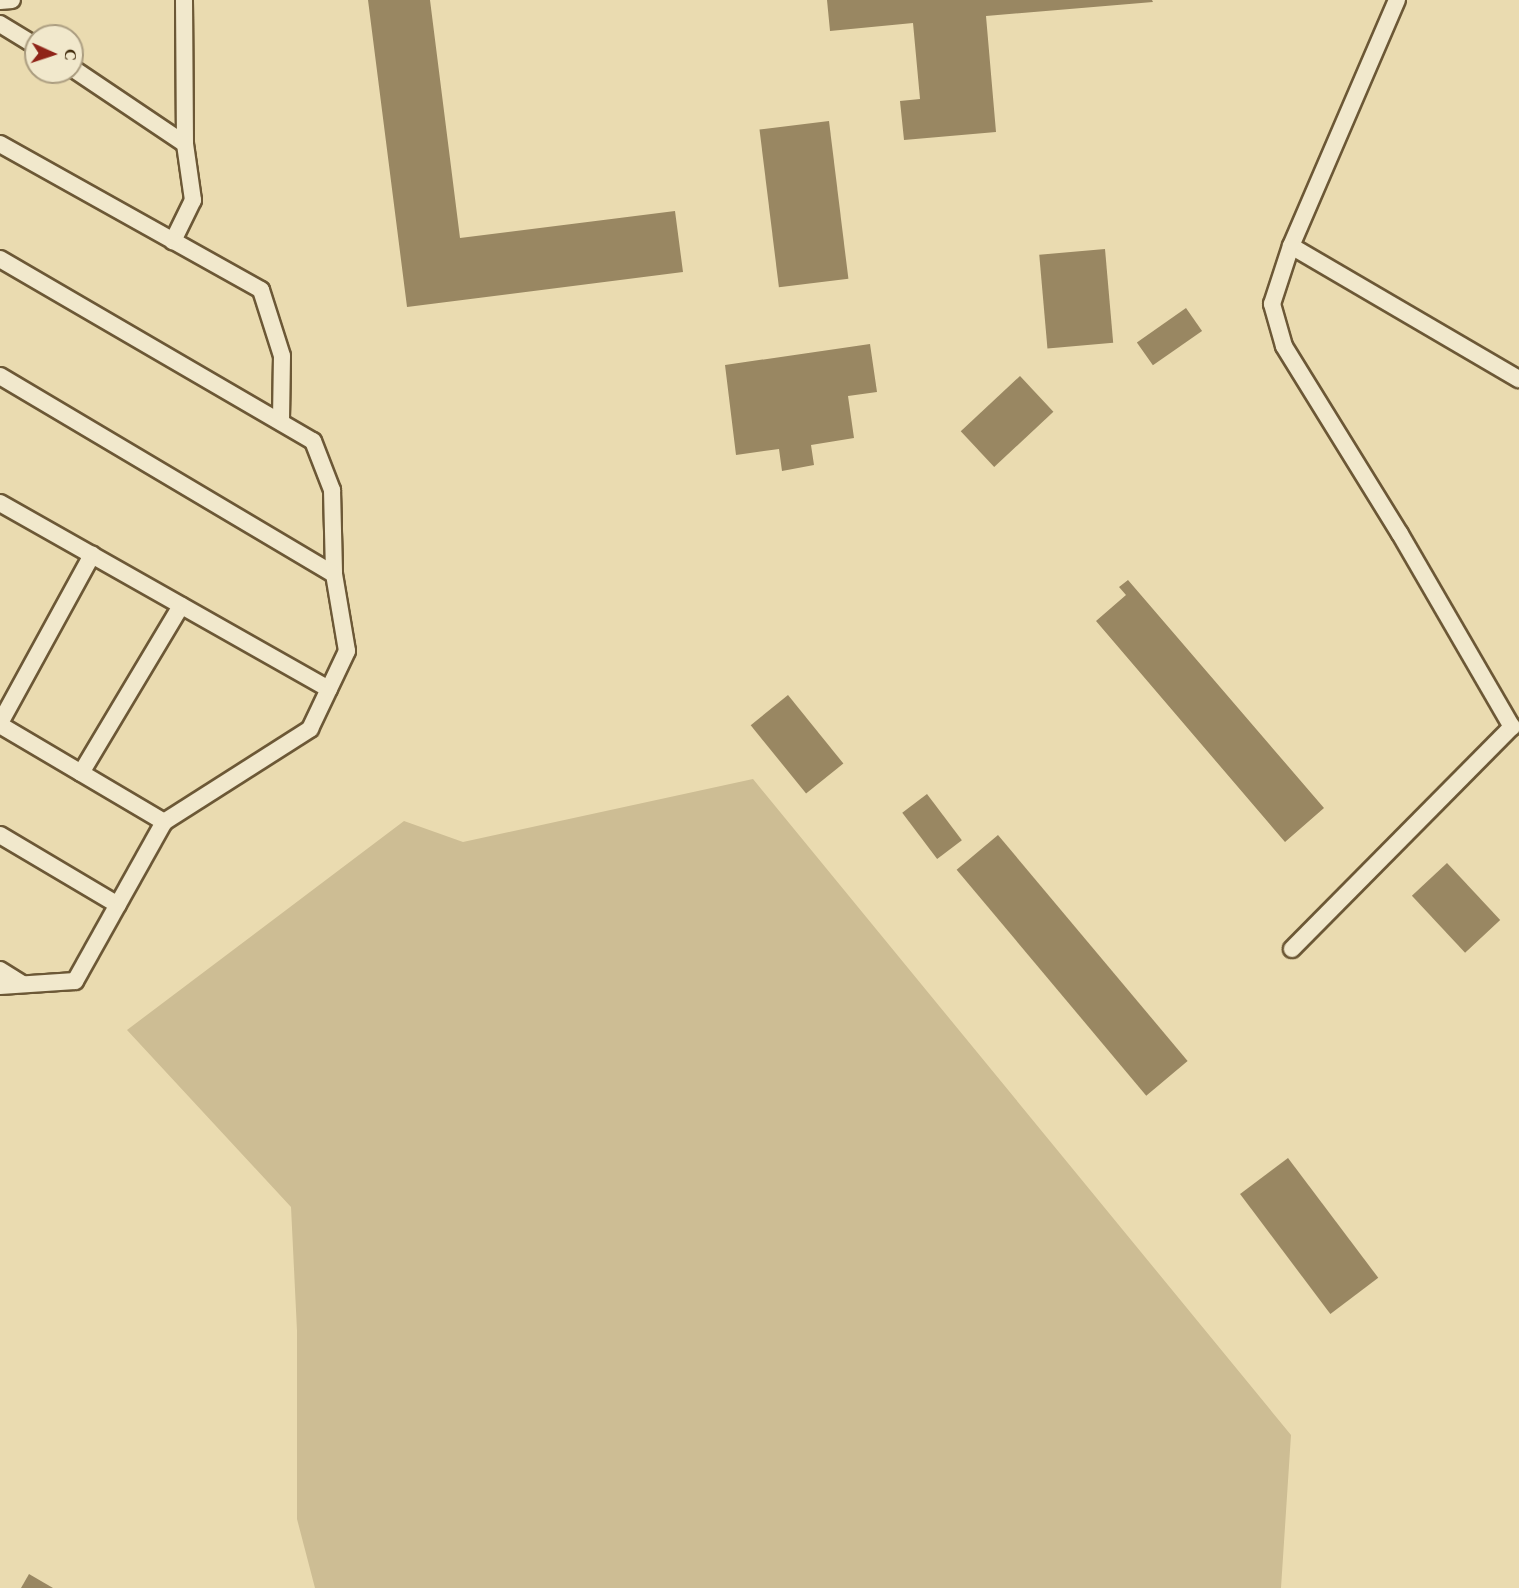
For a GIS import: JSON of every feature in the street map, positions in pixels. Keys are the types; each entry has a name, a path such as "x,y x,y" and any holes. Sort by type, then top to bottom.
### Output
{"lane":[{"path":"0,1 12,0"},
{"path":"173,241 194,200 185,144 184,0"},
{"path":"1292,950 1512,728 1400,534 1284,346 1272,304 1291,246 1397,0"},
{"path":"0,24 24,39"},
{"path":"84,76 185,144"},
{"path":"0,144 261,291 282,356 281,422"},
{"path":"1291,246 1519,379"},
{"path":"0,259 313,441 332,490 334,574 347,651 310,729 164,822 75,981 0,986"},
{"path":"0,376 334,574"},
{"path":"1,507 92,555 329,689"},
{"path":"92,555 0,724 164,822"},
{"path":"81,773 181,606"},
{"path":"0,835 118,905"},
{"path":"0,970 22,984"}],"shaded area":[{"path":"753,779 1291,1435 1281,1588 315,1588 297,1519 297,1331 291,1207 127,1030 404,821 463,842"}],"building":[{"path":"368,0 430,0 460,238 675,211 683,272 407,307"},
{"path":"827,0 1152,0 1153,2 986,16 996,132 904,140 900,101 920,99 913,23 830,31"},
{"path":"829,121 848,279 779,287 760,130"},
{"path":"1105,249 1113,343 1047,348 1039,255"},
{"path":"1186,308 1202,331 1153,365 1137,342"},
{"path":"870,344 877,392 848,396 854,438 811,445 814,465 782,471 779,449 736,455 725,365"},
{"path":"1020,376 1053,412 994,467 961,431"},
{"path":"1128,580 1324,808 1285,842 1096,621 1126,595 1119,587"},
{"path":"788,695 843,763 806,794 751,725"},
{"path":"927,794 962,840 937,859 902,813"},
{"path":"998,835 1188,1061 1146,1096 957,870"},
{"path":"1447,863 1500,920 1465,953 1412,896"},
{"path":"1288,1158 1378,1278 1330,1314 1240,1194"},
{"path":"29,1574 53,1588 21,1588"}]}
